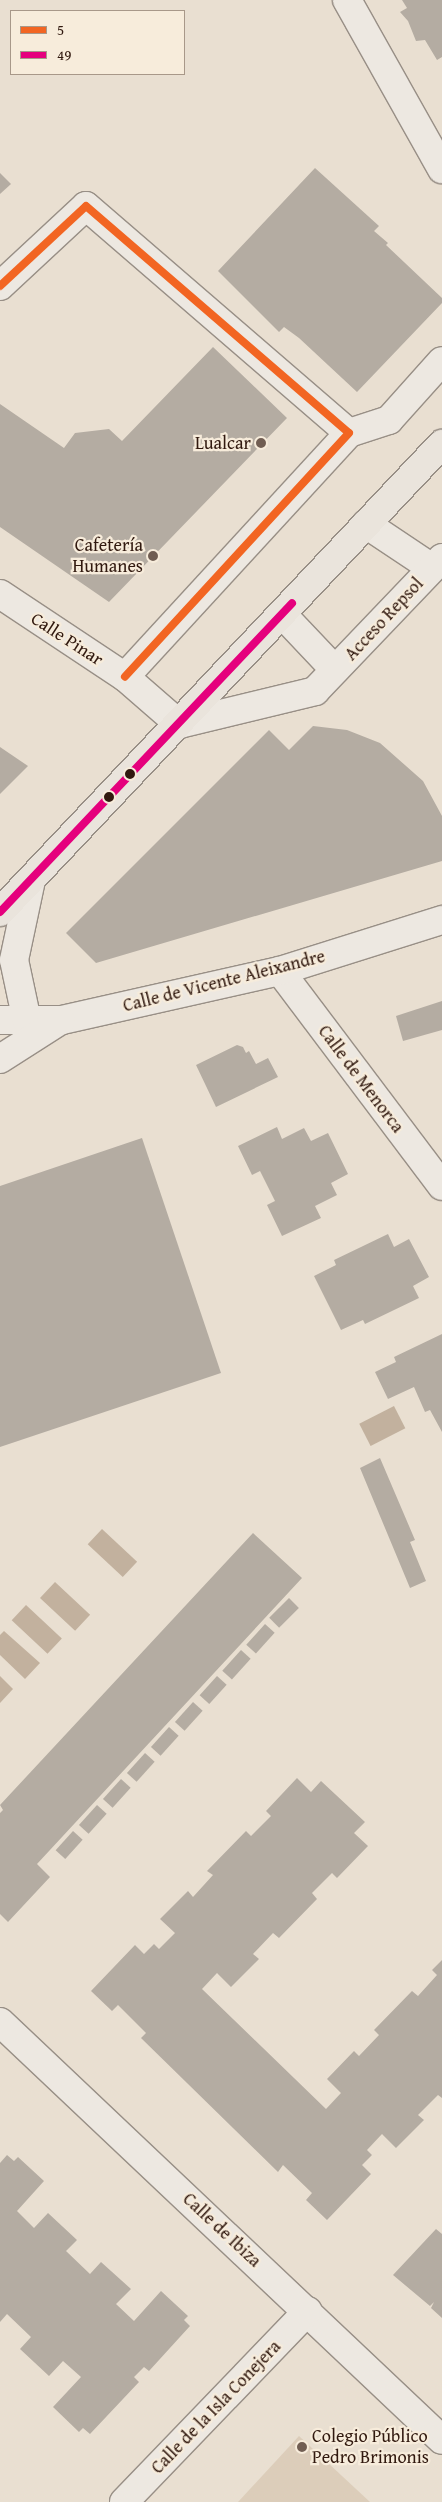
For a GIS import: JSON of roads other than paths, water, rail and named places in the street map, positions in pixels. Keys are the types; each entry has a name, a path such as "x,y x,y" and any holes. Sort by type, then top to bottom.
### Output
{"main road":[{"path":"0,912 442,444"}],"street":[{"path":"347,0 442,169"},
{"path":"0,286 86,206 349,433"},
{"path":"125,677 349,433 389,420 442,362"},
{"name":"Acceso Repsol","path":"179,724 315,691 437,563 366,524"},
{"name":"Calle Pinar","path":"0,594 125,677 179,724"},
{"name":"Acceso Repsol","path":"282,614 335,670"},
{"path":"27,1021 14,960 31,880"},
{"name":"Calle de Vicente Aleixandre","path":"0,1020 62,1020 280,971 442,920"},
{"name":"Calle de Menorca","path":"280,971 442,1186"},
{"name":"Calle de Vicente Aleixandre","path":"0,1059 62,1020"},
{"name":"Calle de Ibiza","path":"0,2022 308,2311 442,2440"},
{"name":"Calle de la Isla Conejera","path":"124,2502 308,2311"}],"place":[{"name":"Lualcar","path":"261,443"},
{"name":"Cafetería Humanes","path":"153,556"},
{"name":"Colegio Público Pedro Brimonis","path":"302,2447"}]}
